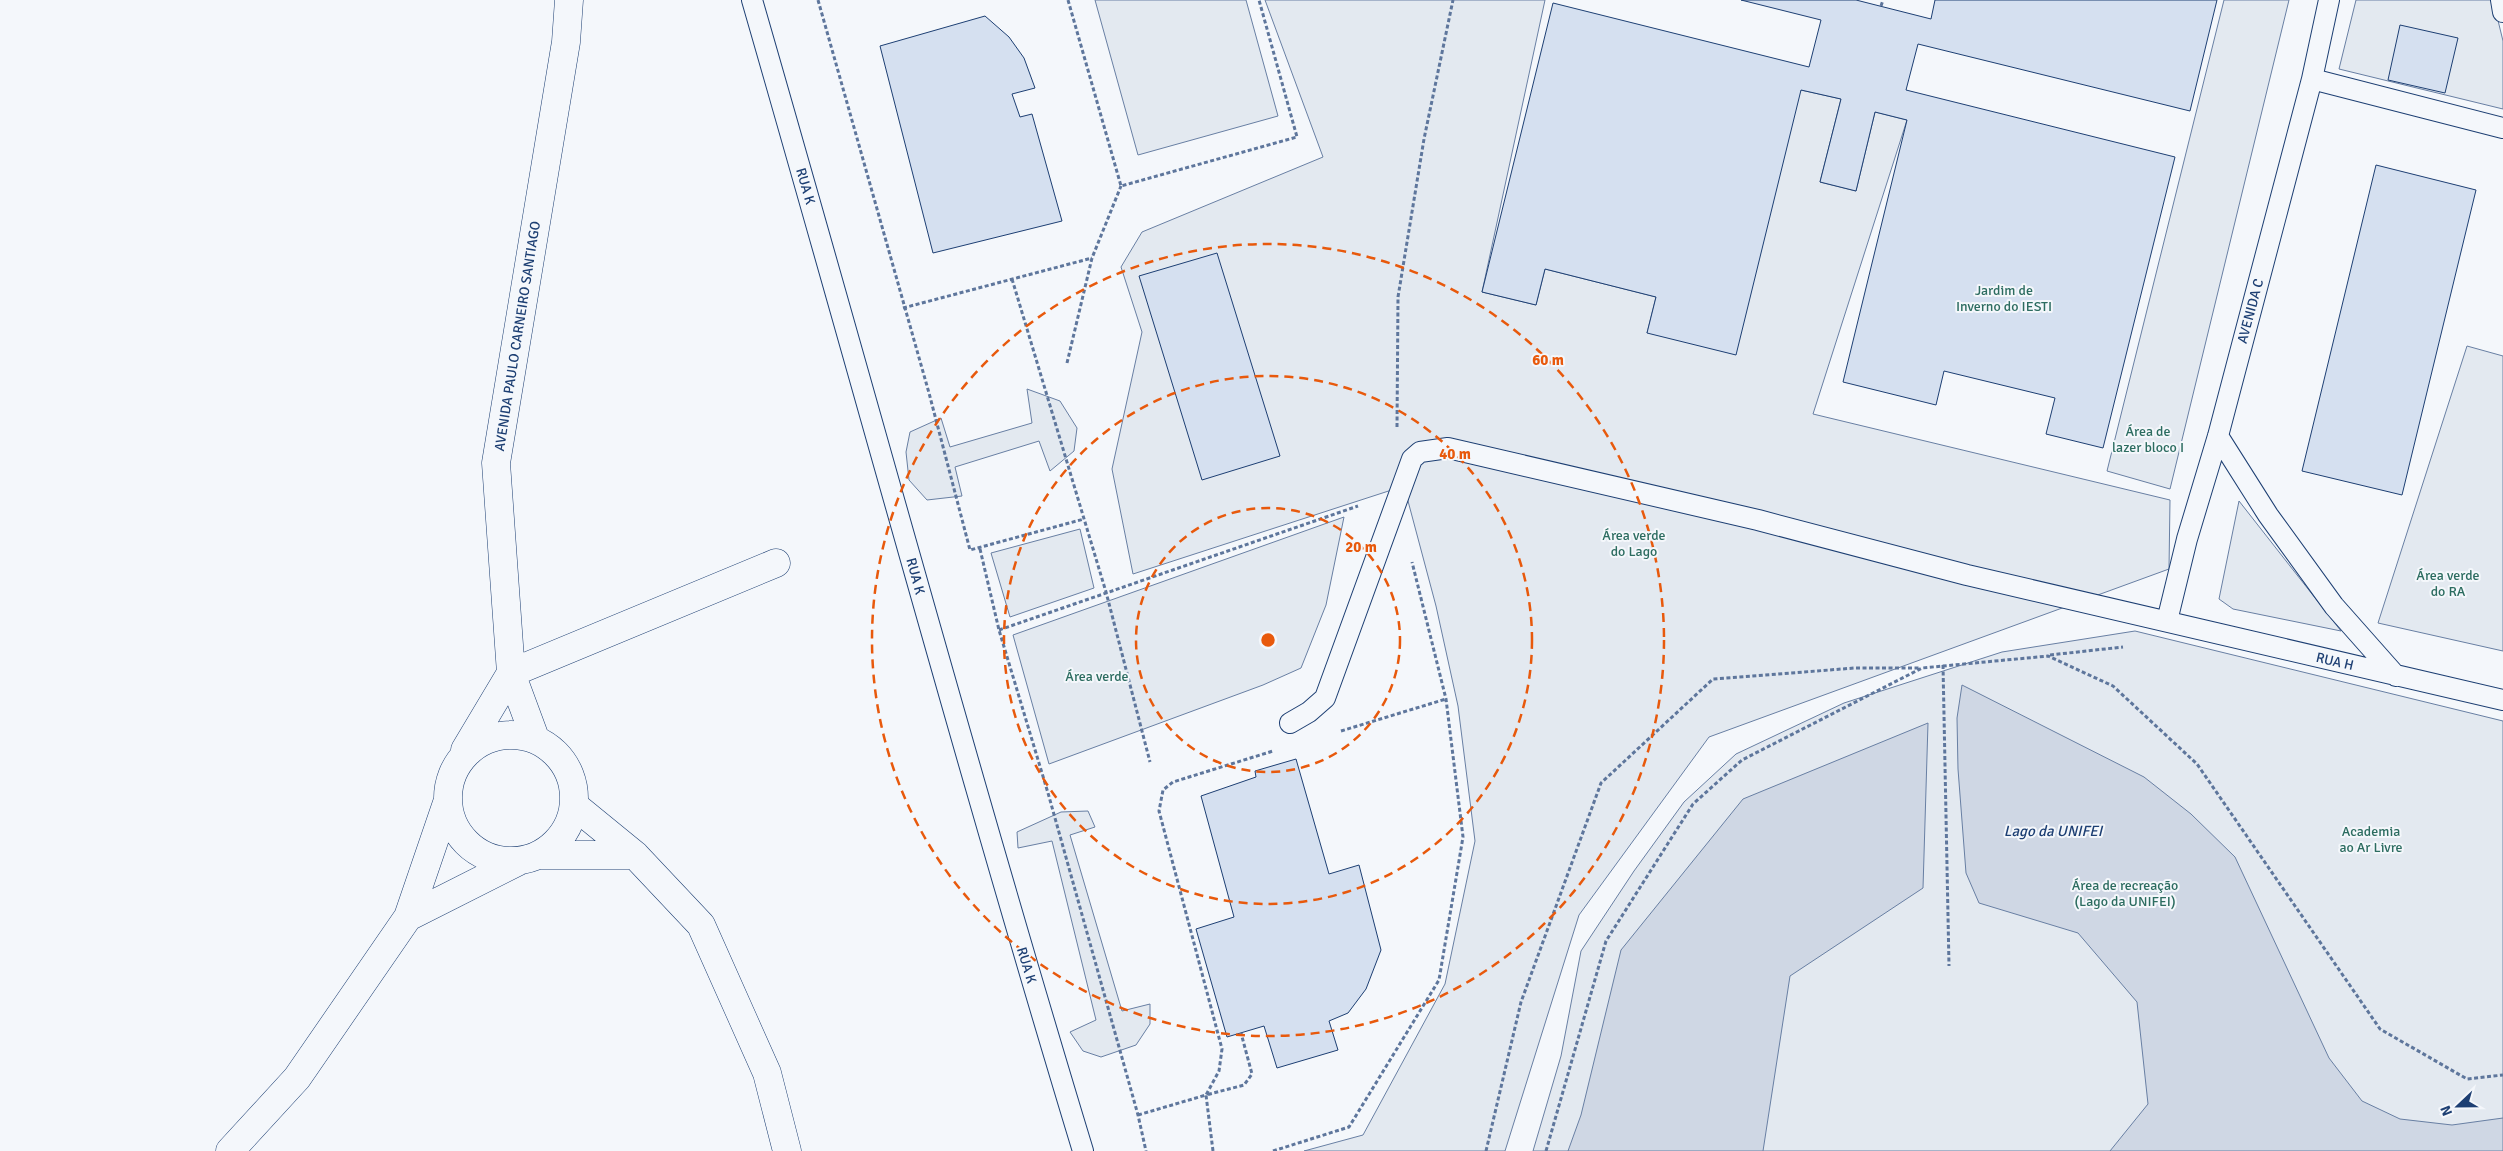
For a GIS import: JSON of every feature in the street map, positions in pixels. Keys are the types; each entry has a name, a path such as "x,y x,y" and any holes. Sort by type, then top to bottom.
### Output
{"street":[{"name":"AVENIDA PAULO CARNEIRO SANTIAGO","path":"535,738 512,674 496,463 566,42 569,0"},
{"path":"230,1151 297,1078 408,917 448,800 451,779 460,760 512,674 776,563"},
{"path":"408,917 556,843 569,826 575,806 574,785 567,766 553,749 535,738 515,734 493,736 475,745 460,760"},
{"path":"448,800 452,820 462,839 478,853 498,860 635,856"},
{"path":"575,806 635,856 701,925 767,1073 787,1151"}],"lane":[{"name":"RUA K","path":"752,0 870,409 982,816 1083,1151"},
{"name":"AVENIDA C","path":"2167,622 2187,540 2218,436 2312,79 2329,0"},
{"path":"2501,0 2503,12"},
{"path":"2312,79 2503,128"},
{"path":"2218,436 2268,515 2334,606 2396,676"},
{"name":"RUA H","path":"1407,467 1420,452 1448,448 1758,520 1967,575 2503,700"},
{"path":"1290,723 1309,712 1325,698 1407,467"}],"path":[{"path":"818,0 903,308 929,393 970,550 980,549 1084,519"},
{"path":"1067,362 1092,258 1121,186 1068,0"},
{"path":"1121,186 1297,137 1259,0"},
{"path":"1407,467 1397,438 1398,297 1424,139 1453,0"},
{"path":"1881,6 1883,0"},
{"path":"903,308 1092,258"},
{"path":"1012,279 1106,592 1150,762"},
{"path":"1000,630 1377,500 1388,500 1401,518 1446,699 1463,837 1439,980 1349,1127 1273,1151"},
{"path":"980,549 1000,630 1048,793 1138,1115 1146,1151"},
{"path":"1486,1151 1522,1002 1601,783 1713,679 1855,668 1922,668 2048,656 2113,686 2197,764 2380,1029 2467,1079 2503,1075"},
{"path":"1943,665 1949,966"},
{"path":"1546,1151 1606,941 1692,804 1742,760 1922,668"},
{"path":"1333,733 1446,699"},
{"path":"1213,1151 1206,1095 1219,1071 1222,1049 1159,811 1160,804 1163,790 1173,782 1276,750"},
{"path":"1138,1115 1244,1086 1252,1074 1241,1033"}],"green space":[{"path":"1095,0 1246,0 1278,116 1138,155"},
{"name":"Área verde do Lago","path":"1265,0 1545,0 1482,292 1536,305 1545,269 1656,297 1647,333 1801,90 1841,99 1820,182 1856,191 1875,112 1907,120 1813,414 2170,500 2169,569 1709,737 1579,915 1505,1151 1304,1151 1363,1135 1445,984 1475,841 1458,706 1436,606 1404,486 1133,574 1112,469 1142,332 1121,267 1142,232 1323,157"},
{"name":"Área de lazer bloco I","path":"2224,0 2289,0 2170,489 2107,471"},
{"path":"2356,0 2493,0 2503,41 2503,109 2339,69"},
{"name":"Área verde do RA","path":"2467,346 2503,356 2503,651 2378,623"},
{"path":"1027,389 1060,401 1077,428 1074,451 1050,471 1039,441 955,467 962,496 927,500 909,480 906,452 910,432 941,418 950,447 1032,423"},
{"path":"2239,501 2341,631 2233,609 2219,599"},
{"name":"Área verde","path":"1344,517 1326,605 1301,668 1263,685 1049,764 1013,635"},
{"path":"1080,529 1094,588 1010,617 991,553"},
{"name":"Área de recreação (Lago da UNIFEI)","path":"2135,631 2503,721 2503,1151 1533,1151 1561,1056 1581,951 1634,871 1684,802 1736,754 1844,703 2002,652"},
{"path":"1088,811 1095,827 1070,835 1122,1011 1150,1004 1150,1024 1136,1045 1101,1057 1083,1051 1070,1032 1096,1020 1052,841 1018,848 1017,832 1061,812"}],"water":[{"name":"Lago da UNIFEI","path":"1962,685 2144,777 2191,814 2235,857 2329,1058 2362,1101 2400,1119 2452,1125 2503,1118 2503,1151 2110,1151 2148,1104 2137,1002 2078,933 1979,903 1966,873 1958,769 1957,718"},
{"path":"1928,723 1923,888 1790,976 1763,1151 1568,1151 1581,1115 1621,950 1743,799"}],"building":[{"path":"1741,0 1856,0 1931,19 1935,0 2217,0 2190,111 1918,44 1906,90 2175,157 2103,448 2046,434 2055,398 1944,371 1936,405 1843,382 1907,120 1875,112 1856,191 1820,182 1841,99 1801,90 1736,355 1647,333 1656,297 1545,269 1536,305 1482,292 1553,3 1809,67 1821,20"},
{"path":"985,16 1009,37 1024,58 1035,88 1012,94 1020,117 1032,114 1062,221 933,253 880,46"},
{"path":"2400,25 2458,38 2445,93 2388,80"},
{"path":"2376,165 2476,190 2402,495 2302,471"},
{"path":"1217,253 1280,456 1202,480 1139,276"},
{"path":"1296,759 1329,874 1359,865 1381,950 1366,989 1348,1013 1329,1021 1338,1050 1277,1068 1264,1026 1227,1037 1196,929 1234,917 1201,796 1256,777 1255,771"}],"park label":[{"name":"Jardim de Inverno do IESTI","path":"2004,298"},
{"name":"Academia ao Ar Livre","path":"2371,840"}]}
